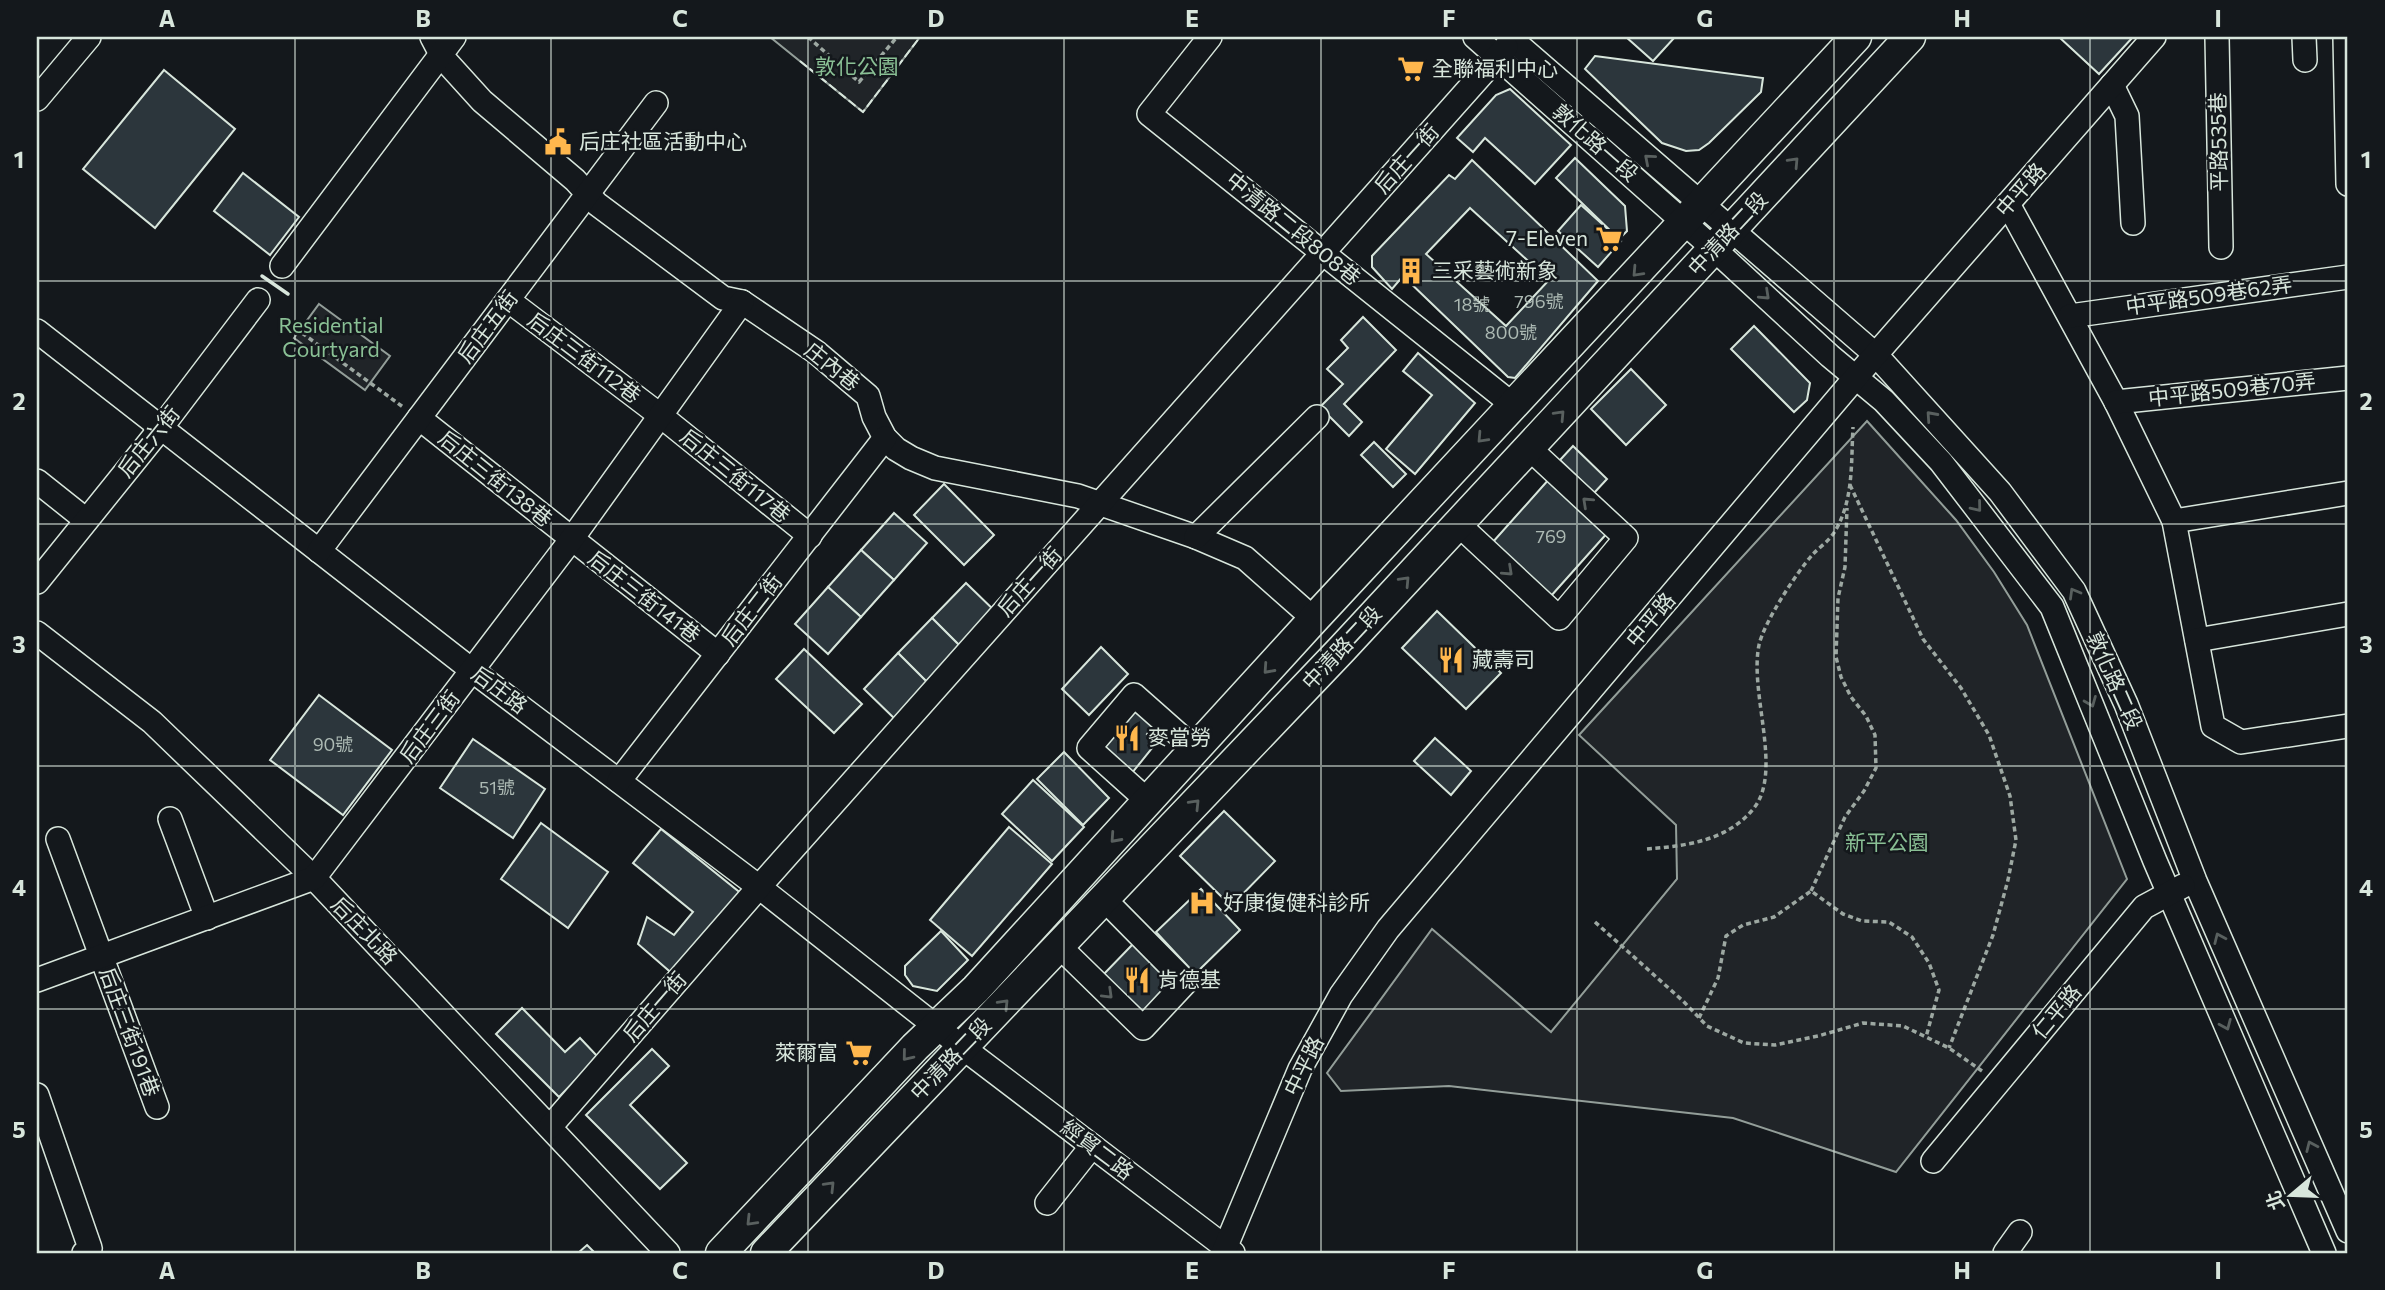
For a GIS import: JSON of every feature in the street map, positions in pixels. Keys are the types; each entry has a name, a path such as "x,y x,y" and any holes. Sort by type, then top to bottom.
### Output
{"main road":[{"name":"中清路二段","path":"722,1253 936,1026 976,989 1314,619 1856,37"},
{"name":"中清路二段","path":"766,1253 1458,524 1910,37"}],"street":[{"path":"37,99 89,37"},
{"name":"中清路二段808巷","path":"1210,37 1149,114 1513,405"},
{"name":"敦化路一段","path":"1475,37 1506,44 1723,240"},
{"name":"中平路","path":"1227,1252 1300,1069 1341,995 1388,929 1856,377 2154,37"},
{"name":"平路535巷","path":"2217,37 2221,247"},
{"path":"2345,37 2348,184"},
{"path":"282,267 442,43"},
{"name":"庄內巷","path":"442,43 482,101 575,180 597,204 723,298 742,302 816,352 868,396 874,417 885,438"},
{"name":"后庄一街","path":"550,1128 759,887 1506,44"},
{"path":"2112,85 2127,116 2133,223"},
{"name":"后庄五街","path":"319,551 656,103"},
{"path":"2008,204 2116,402 2174,521 2213,726 2241,743 2348,726"},
{"name":"敦化路二段","path":"1723,240 1876,355 2000,492 2074,591 2126,704 2195,881 2341,1194 2348,1231"},
{"name":"敦化路二段","path":"1723,240 1830,356 1884,401 1941,462 2052,607 2155,861 2324,1253"},
{"name":"中平路509巷62弄","path":"2070,316 2348,277"},
{"name":"后庄六街","path":"37,582 161,428 258,300"},
{"name":"后庄三街112巷","path":"508,300 661,416"},
{"name":"后庄三街","path":"314,878 571,540 742,302"},
{"name":"后庄路","path":"37,331 473,671 759,887 962,1047"},
{"name":"中平路509巷70弄","path":"2116,402 2348,378"},
{"name":"后庄三街117巷","path":"661,416 810,536"},
{"path":"1196,537 1317,417"},
{"name":"后庄三街138巷","path":"419,418 571,540"},
{"path":"885,438 896,449 935,468 997,479 1100,503 1196,537 1245,558 1314,619"},
{"name":"后庄二街","path":"619,781 885,438"},
{"path":"1458,524 1559,618 1626,538 1529,448"},
{"path":"37,481 86,520"},
{"path":"2174,521 2348,493"},
{"name":"后庄三街141巷","path":"571,540 718,654"},
{"path":"2197,640 2348,614"},
{"name":"后庄北路","path":"37,633 152,722 314,878 668,1253"},
{"path":"1148,801 1089,748 1134,695 1195,749"},
{"path":"170,819 207,918"},
{"name":"后庄三街191巷","path":"58,839 157,1107"},
{"path":"37,980 314,878"},
{"name":"仁平路","path":"1933,1161 2144,907 2170,891 2195,881"},
{"path":"1059,946 1143,1028 1186,982 1104,899"},
{"name":"經貿二路","path":"962,1047 1227,1252"},
{"path":"37,1095 90,1248 84,1253"},
{"path":"1047,1203 1092,1146"},
{"path":"2005,1253 2020,1232"}],"path":[{"path":"808,37 859,82 897,37"},
{"path":"302,333 419,418"},
{"path":"1699,1018 1718,978 1726,936 1744,925 1774,917 1811,891 1846,817 1876,768 1875,735 1841,677 1836,657 1838,598 1845,567 1853,427"},
{"path":"1850,485 1923,639 1961,688 1989,735 2010,796 2016,840 2008,880 1993,935 1950,1048"},
{"path":"1647,849 1689,846 1715,837 1740,821 1755,807 1765,784 1767,762 1757,679 1759,645 1773,613 1811,556 1835,533 1847,506"},
{"path":"1811,891 1843,914 1862,921 1889,922 1912,937 1929,963 1939,990 1926,1037"},
{"path":"1595,922 1707,1026 1744,1043 1775,1045 1863,1023 1903,1026 1950,1048 1998,1082"}],"green space":[{"name":"敦化公園","path":"770,37 920,37 863,112"},
{"name":"Residential Courtyard","path":"319,304 390,356 365,390 294,338"},
{"name":"新平公園","path":"1867,421 1956,520 1994,572 2027,625 2127,879 1896,1172 1733,1118 1449,1086 1341,1091 1327,1073 1432,929 1551,1032 1677,879 1676,825 1579,735"}],"building":[{"path":"1626,37 1675,37 1653,61"},
{"path":"2059,37 2133,37 2099,74"},
{"path":"1595,56 1763,78 1761,92 1709,143 1699,150 1686,151 1662,143 1585,69"},
{"path":"164,70 235,129 155,228 83,169"},
{"path":"1510,89 1571,145 1535,184 1485,138 1473,152 1457,138 1496,95"},
{"path":"1575,158 1625,206 1627,231 1619,239 1556,178"},
{"name":"三采藝術新象","path":"1472,160 1598,281 1515,378 1508,377 1403,276 1392,289 1372,267 1372,256 1449,175 1455,179","holes":["1470,208 1549,280 1506,326 1426,254"]},
{"path":"243,173 299,217 270,255 214,211"},
{"path":"1581,205 1621,241 1598,267 1558,231"},
{"path":"1363,317 1396,350 1344,404 1362,422 1349,436 1320,407 1343,384 1327,369 1348,348 1341,340"},
{"path":"1754,326 1810,383 1807,400 1794,412 1731,349"},
{"path":"1418,353 1475,403 1415,474 1386,449 1432,395 1403,371"},
{"path":"1631,369 1666,405 1626,445 1591,409"},
{"path":"1374,442 1406,474 1393,487 1361,455"},
{"path":"1573,446 1607,479 1594,493 1560,460"},
{"path":"1550,478 1609,531 1551,596 1492,543"},
{"path":"944,484 994,535 964,565 914,515"},
{"path":"894,513 927,543 894,580 861,550"},
{"path":"861,550 894,580 861,617 828,587"},
{"path":"966,583 999,615 965,651 932,618"},
{"path":"828,587 861,617 828,654 795,624"},
{"name":"藏壽司","path":"1437,611 1501,673 1466,709 1402,648"},
{"path":"932,618 965,651 931,686 898,653"},
{"path":"1101,647 1128,674 1089,715 1062,689"},
{"path":"804,649 862,704 834,733 776,679"},
{"path":"898,653 931,686 897,721 864,689"},
{"path":"319,695 392,750 343,815 270,760"},
{"name":"麥當勞","path":"1134,700 1158,720 1147,734 1157,742 1132,773 1095,747"},
{"path":"1435,738 1471,771 1451,795 1414,761"},
{"path":"473,739 545,789 513,838 440,788"},
{"path":"1064,752 1109,798 1083,825 1037,779"},
{"path":"1033,780 1084,827 1052,861 1002,814"},
{"path":"1224,811 1275,861 1231,906 1180,856"},
{"path":"541,823 608,872 568,928 501,879"},
{"path":"1009,827 1052,864 972,956 930,920"},
{"path":"661,829 743,895 675,976 638,944 647,917 674,935 693,912 633,863"},
{"path":"1201,889 1240,930 1195,974 1156,932"},
{"path":"941,931 968,960 937,991 913,986 905,975 905,966"},
{"name":"肯德基","path":"1133,944 1173,984 1141,1017 1101,977"},
{"path":"522,1008 565,1052 580,1038 598,1057 559,1097 496,1034"},
{"path":"652,1049 669,1066 630,1105 687,1163 660,1189 586,1115"},
{"path":"587,1245 595,1253 578,1253"}],"fence":[{"path":"800,61 863,112 920,37"}],"wall":[{"path":"262,276 288,294"}],"place":[{"name":"全聯福利中心","path":"1411,69"},
{"name":"后庄社區活動中心","path":"558,142"},
{"name":"7-Eleven","path":"1609,239"},
{"name":"三采藝術新象","path":"1411,271"},
{"name":"藏壽司","path":"1451,660"},
{"name":"麥當勞","path":"1127,738"},
{"name":"好康復健科診所","path":"1202,903"},
{"name":"肯德基","path":"1137,980"},
{"name":"萊爾富","path":"859,1053"}]}
